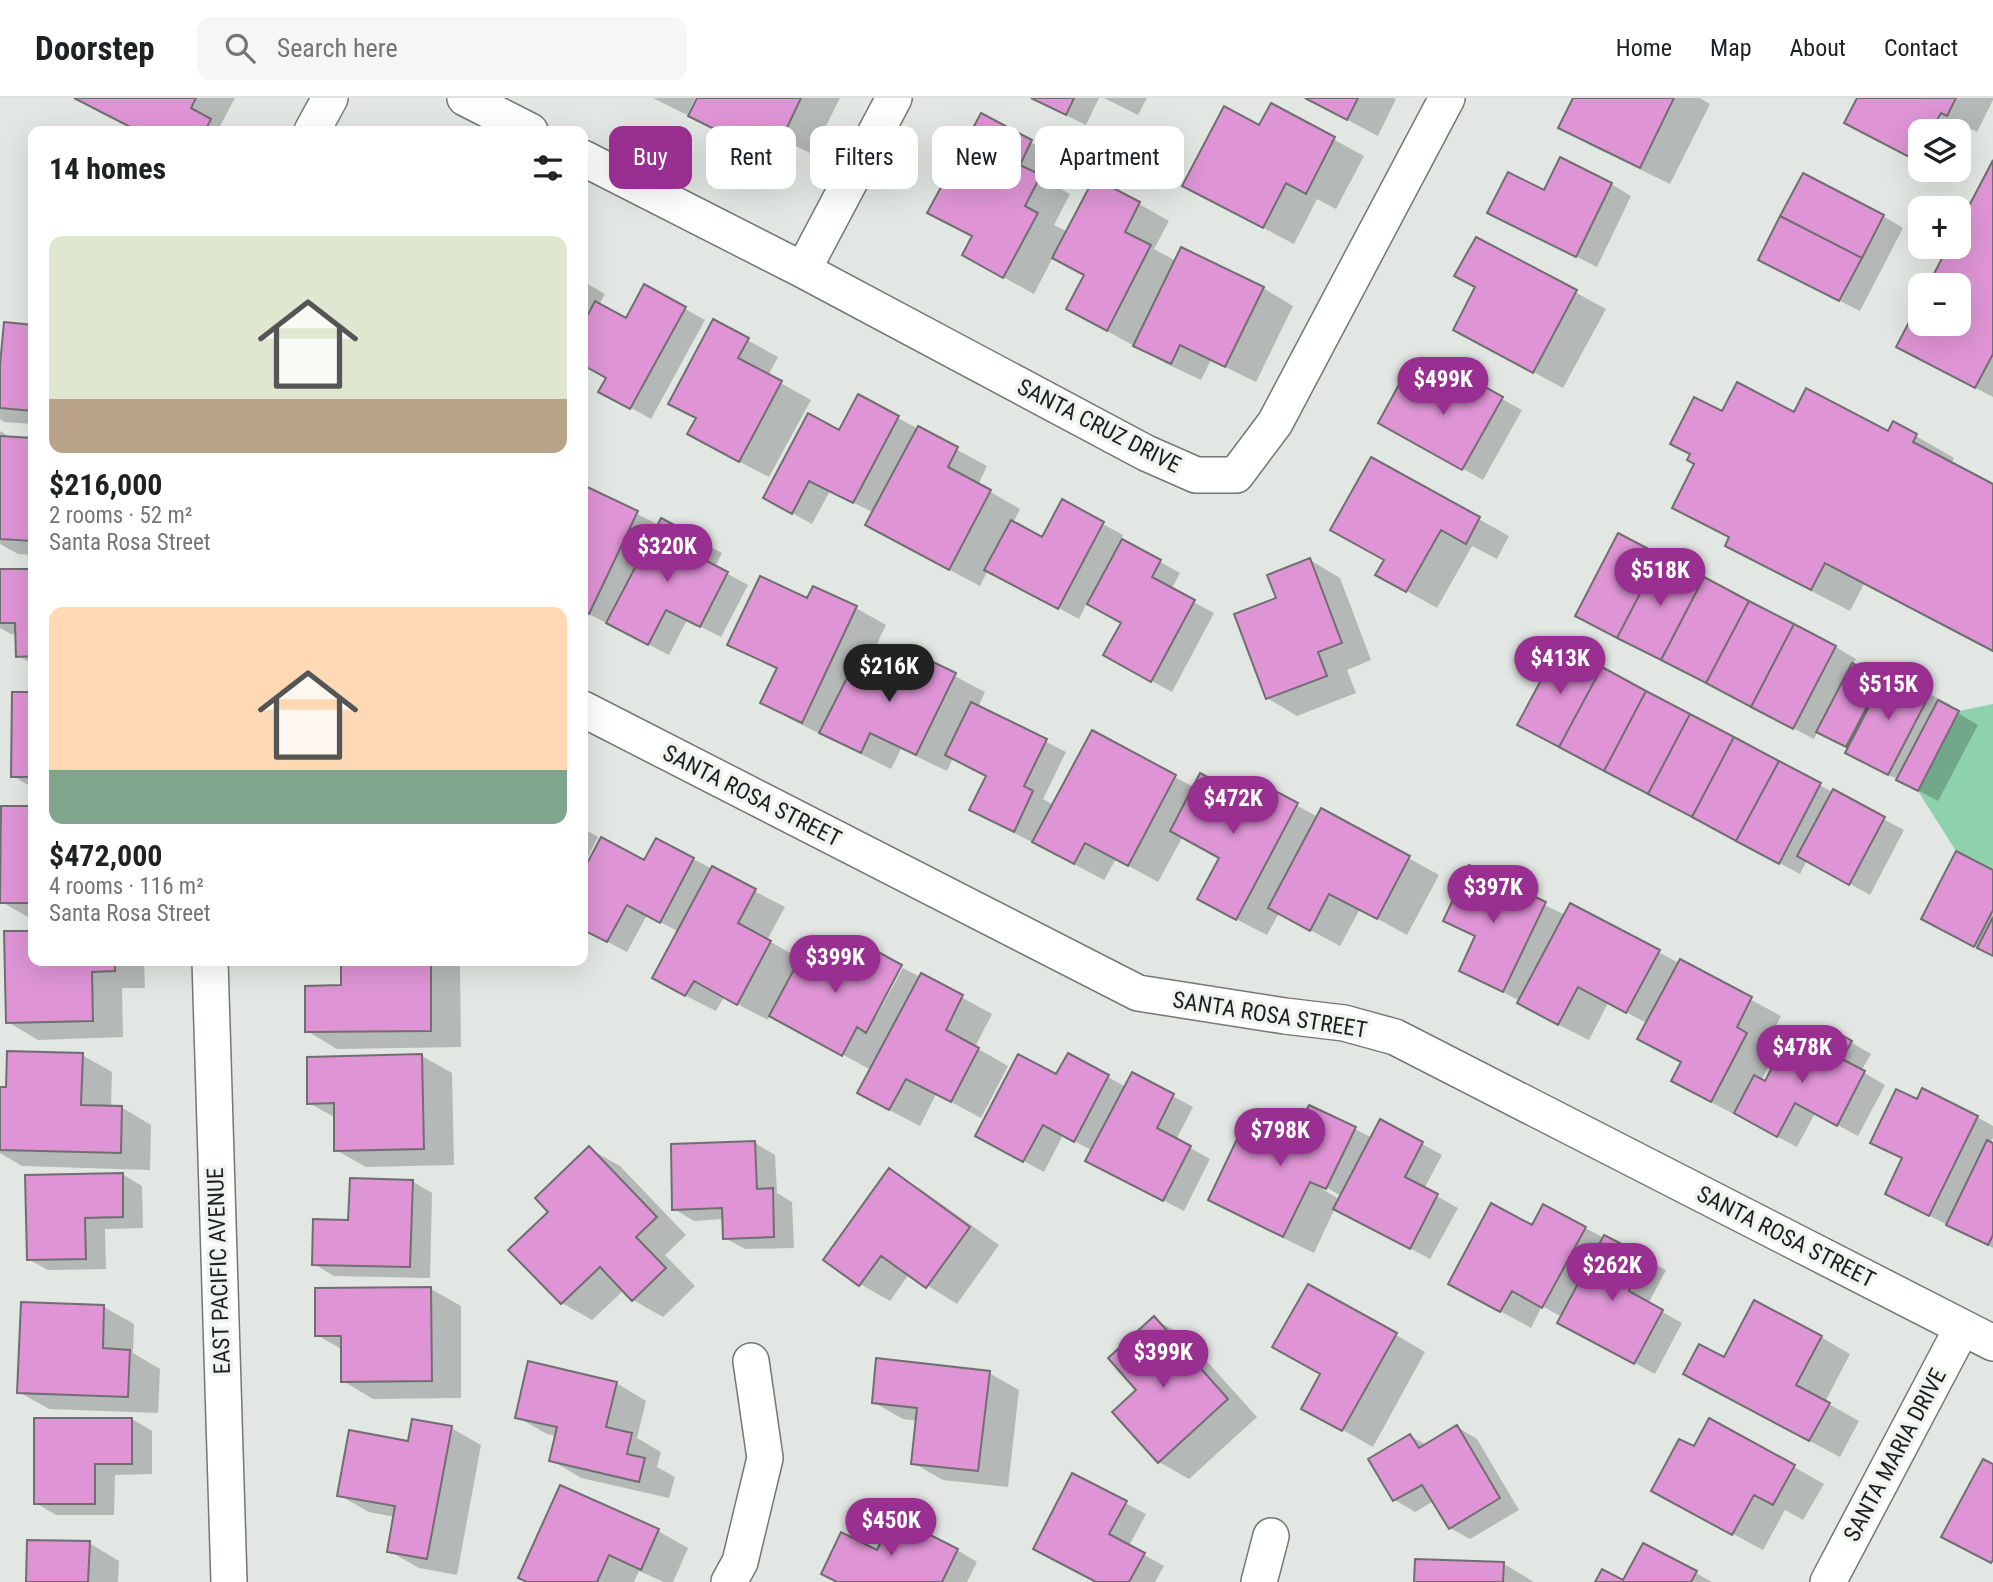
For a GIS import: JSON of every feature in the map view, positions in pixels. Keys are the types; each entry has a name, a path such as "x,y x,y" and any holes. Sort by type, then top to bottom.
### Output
{"street":[{"path":"315,126 330,98"},
{"path":"465,98 520,126"},
{"path":"803,270 894,98"},
{"name":"SANTA CRUZ DRIVE","path":"588,161 803,270 1146,453 1196,475 1236,475 1275,423 1447,98"},
{"name":"SANTA ROSA STREET","path":"588,712 1138,993 1345,1023 1395,1037 1993,1343"},
{"name":"EAST PACIFIC AVENUE","path":"210,966 229,1582"},
{"name":"SANTA MARIA DRIVE","path":"1828,1582 1962,1328"},
{"path":"729,1582 740,1562 765,1458 751,1361"},
{"path":"1259,1582 1271,1536"}],"green space":[{"path":"1993,704 1993,870 1956,851 1918,791 1959,711"}],"building":[{"path":"74,98 196,98 191,108 211,119 208,126 128,126"},
{"path":"697,98 801,98 788,126 708,126 688,116"},
{"path":"1031,98 1074,98 1066,115"},
{"path":"1305,98 1358,98 1347,120"},
{"path":"1573,98 1674,98 1640,168 1558,128"},
{"path":"1857,98 1956,98 1947,116 1941,113 1938,119 1908,119 1908,156 1844,123"},
{"path":"1271,103 1335,137 1306,194 1286,183 1263,228 1184,187 1184,182 1224,106 1259,125"},
{"path":"981,113 1006,126 974,126"},
{"path":"1021,134 1032,140 1021,163"},
{"path":"1560,157 1612,183 1576,257 1487,213 1508,172 1544,190"},
{"path":"1993,160 1993,354 1975,388 1896,347 1908,324 1908,336 1971,336 1971,273 1934,273 1942,259 1971,259 1971,202"},
{"path":"1021,165 1035,172 1035,187 1025,206 1038,213 1003,278 962,255 972,236 927,213 940,189 1021,189"},
{"path":"1803,173 1884,215 1862,258 1780,216"},
{"path":"1088,189 1115,189 1140,202 1125,232 1151,245 1107,331 1066,309 1084,275 1052,258"},
{"path":"1780,216 1862,258 1839,301 1758,260"},
{"path":"1476,237 1577,290 1533,373 1453,330 1475,287 1454,276"},
{"path":"1181,247 1264,287 1225,367 1180,345 1171,364 1133,346"},
{"path":"644,284 686,307 630,409 598,392 606,378 588,368 588,314 595,301 626,318"},
{"path":"713,319 749,338 738,358 782,381 739,462 687,434 696,418 668,404"},
{"path":"4,322 28,324 28,411 0,408"},
{"path":"1449,367 1503,397 1462,470 1378,423 1401,381 1432,399"},
{"path":"1737,382 1794,412 1806,388 1888,431 1893,421 1917,434 1913,442 1993,484 1993,651 1825,563 1811,590 1725,546 1729,537 1672,508 1694,464 1687,460 1690,454 1670,444 1694,397 1722,411"},
{"path":"858,394 899,416 853,503 809,481 792,514 763,498 808,413 839,430"},
{"path":"918,426 958,447 948,467 991,490 949,570 865,525"},
{"path":"0,436 28,438 28,541 0,539"},
{"path":"1371,457 1480,517 1466,544 1441,530 1406,592 1375,575 1384,560 1330,530"},
{"path":"588,487 638,511 588,614"},
{"path":"1062,499 1104,522 1058,609 984,570 1011,520 1042,537"},
{"path":"661,518 703,540 695,555 728,572 700,627 666,610 648,645 606,623"},
{"path":"1618,533 1660,555 1617,638 1575,616"},
{"path":"1122,539 1161,560 1152,577 1195,600 1151,682 1103,655 1121,623 1087,604"},
{"path":"1660,555 1704,577 1661,660 1617,638"},
{"path":"1310,558 1342,643 1318,652 1327,676 1266,699 1234,614 1276,598 1267,575"},
{"path":"0,569 28,569 28,656 16,657 15,623 0,623"},
{"path":"760,576 807,598 813,586 857,606 802,723 760,703 777,668 727,645"},
{"path":"1704,577 1749,601 1706,683 1661,660"},
{"path":"1749,601 1794,624 1751,707 1706,683"},
{"path":"1794,624 1836,646 1793,729 1751,707"},
{"path":"1560,645 1602,667 1559,747 1517,725"},
{"path":"902,647 956,673 916,755 870,733 861,753 819,733 853,666 885,682"},
{"path":"1852,663 1882,678 1846,747 1816,732"},
{"path":"1602,667 1646,691 1604,771 1559,747"},
{"path":"1888,670 1931,692 1888,775 1845,753"},
{"path":"1646,691 1690,714 1648,794 1604,771"},
{"path":"12,692 28,692 28,777 11,777"},
{"path":"1938,700 1959,711 1918,791 1896,780"},
{"path":"971,702 1047,739 1024,786 1033,791 1014,832 969,810 986,776 945,755"},
{"path":"1690,714 1734,737 1692,817 1648,794"},
{"path":"1092,730 1176,775 1128,866 1085,843 1074,864 1032,842"},
{"path":"1734,737 1779,761 1736,841 1692,817"},
{"path":"1779,761 1821,783 1779,864 1736,841"},
{"path":"1200,773 1242,796 1251,778 1298,803 1236,920 1197,899 1219,858 1170,831"},
{"path":"1833,789 1885,817 1849,885 1797,856"},
{"path":"1,806 28,806 28,903 0,903"},
{"path":"1321,808 1410,856 1377,919 1329,894 1310,931 1268,908"},
{"path":"601,837 644,860 656,838 694,858 660,923 627,905 607,942 588,932 588,862"},
{"path":"1956,851 1993,870 1993,910 1974,947 1921,919"},
{"path":"1469,865 1546,902 1503,992 1459,971 1475,936 1443,921"},
{"path":"712,866 756,889 738,923 771,941 737,1005 694,981 685,996 652,978"},
{"path":"1570,903 1660,950 1626,1013 1578,987 1558,1025 1517,1003"},
{"path":"1993,917 1993,956 1977,948"},
{"path":"4,931 28,931 28,966 115,966 115,971 92,972 93,1021 6,1023"},
{"path":"808,943 849,966 862,943 902,965 866,1033 857,1027 842,1056 769,1016"},
{"path":"1680,959 1752,997 1737,1027 1747,1033 1711,1102 1671,1081 1681,1062 1637,1039"},
{"path":"341,966 431,966 431,1031 305,1032 305,986 341,985"},
{"path":"921,973 963,995 946,1030 979,1048 951,1102 906,1079 889,1110 857,1093"},
{"path":"1836,1032 1852,1041 1842,1059 1865,1071 1837,1126 1795,1103 1777,1137 1734,1113 1754,1075 1765,1081 1790,1033 1825,1052"},
{"path":"7,1051 83,1053 81,1105 122,1106 121,1153 0,1150 0,1087 6,1087"},
{"path":"1068,1053 1109,1075 1074,1142 1043,1125 1023,1162 975,1136 1018,1054 1056,1074"},
{"path":"422,1054 424,1149 334,1151 334,1103 307,1104 307,1057"},
{"path":"1132,1072 1174,1094 1157,1128 1191,1146 1163,1201 1085,1161"},
{"path":"1922,1088 1978,1116 1929,1216 1885,1194 1902,1158 1870,1143 1896,1089 1917,1099"},
{"path":"1309,1105 1356,1127 1326,1189 1310,1182 1283,1237 1208,1200 1248,1116 1293,1138"},
{"path":"1380,1119 1423,1142 1405,1177 1438,1194 1410,1249 1333,1209"},
{"path":"1987,1140 1993,1143 1993,1235 1988,1245 1946,1225"},
{"path":"755,1141 757,1189 773,1188 774,1237 723,1239 722,1208 672,1210 671,1144"},
{"path":"589,1146 657,1217 636,1237 666,1268 632,1301 600,1267 561,1304 508,1250 548,1212 535,1198"},
{"path":"889,1168 970,1227 926,1288 881,1256 859,1286 823,1260"},
{"path":"123,1173 123,1217 85,1218 86,1259 27,1260 25,1175"},
{"path":"350,1178 413,1180 410,1267 312,1265 313,1219 348,1220"},
{"path":"1491,1203 1532,1225 1543,1204 1586,1227 1542,1308 1512,1291 1500,1312 1448,1284"},
{"path":"1604,1235 1647,1257 1629,1291 1663,1310 1634,1364 1557,1323"},
{"path":"1308,1284 1397,1333 1342,1431 1301,1409 1320,1374 1272,1347"},
{"path":"431,1287 432,1381 341,1382 341,1336 315,1336 315,1288"},
{"path":"1754,1300 1822,1336 1796,1385 1830,1403 1809,1441 1683,1374 1699,1344 1724,1357"},
{"path":"21,1302 104,1305 103,1348 130,1350 128,1397 17,1393"},
{"path":"1154,1316 1228,1399 1158,1463 1112,1412 1136,1390 1108,1358"},
{"path":"876,1358 990,1371 978,1471 911,1464 917,1408 872,1403"},
{"path":"528,1361 617,1382 606,1427 632,1433 627,1454 645,1458 639,1482 549,1461 557,1427 515,1418"},
{"path":"34,1418 132,1418 132,1464 95,1464 95,1504 34,1504"},
{"path":"1709,1418 1795,1465 1773,1505 1754,1495 1732,1535 1651,1491 1679,1439 1694,1446"},
{"path":"412,1419 452,1426 427,1559 387,1552 395,1506 337,1496 349,1430 408,1441"},
{"path":"1457,1425 1500,1498 1449,1529 1422,1485 1393,1501 1368,1459 1410,1434 1419,1448"},
{"path":"1983,1459 1993,1464 1991,1563 1941,1537"},
{"path":"1072,1473 1127,1501 1109,1534 1145,1553 1129,1582 1096,1582 1033,1549"},
{"path":"560,1485 659,1529 641,1570 609,1555 597,1582 527,1582 518,1578"},
{"path":"893,1516 958,1549 942,1582 837,1582 821,1574 841,1532 877,1550"},
{"path":"27,1540 90,1541 88,1582 26,1582"},
{"path":"1643,1543 1697,1571 1691,1582 1595,1582 1602,1569 1623,1580"},
{"path":"1415,1559 1504,1562 1503,1582 1414,1582"}]}
